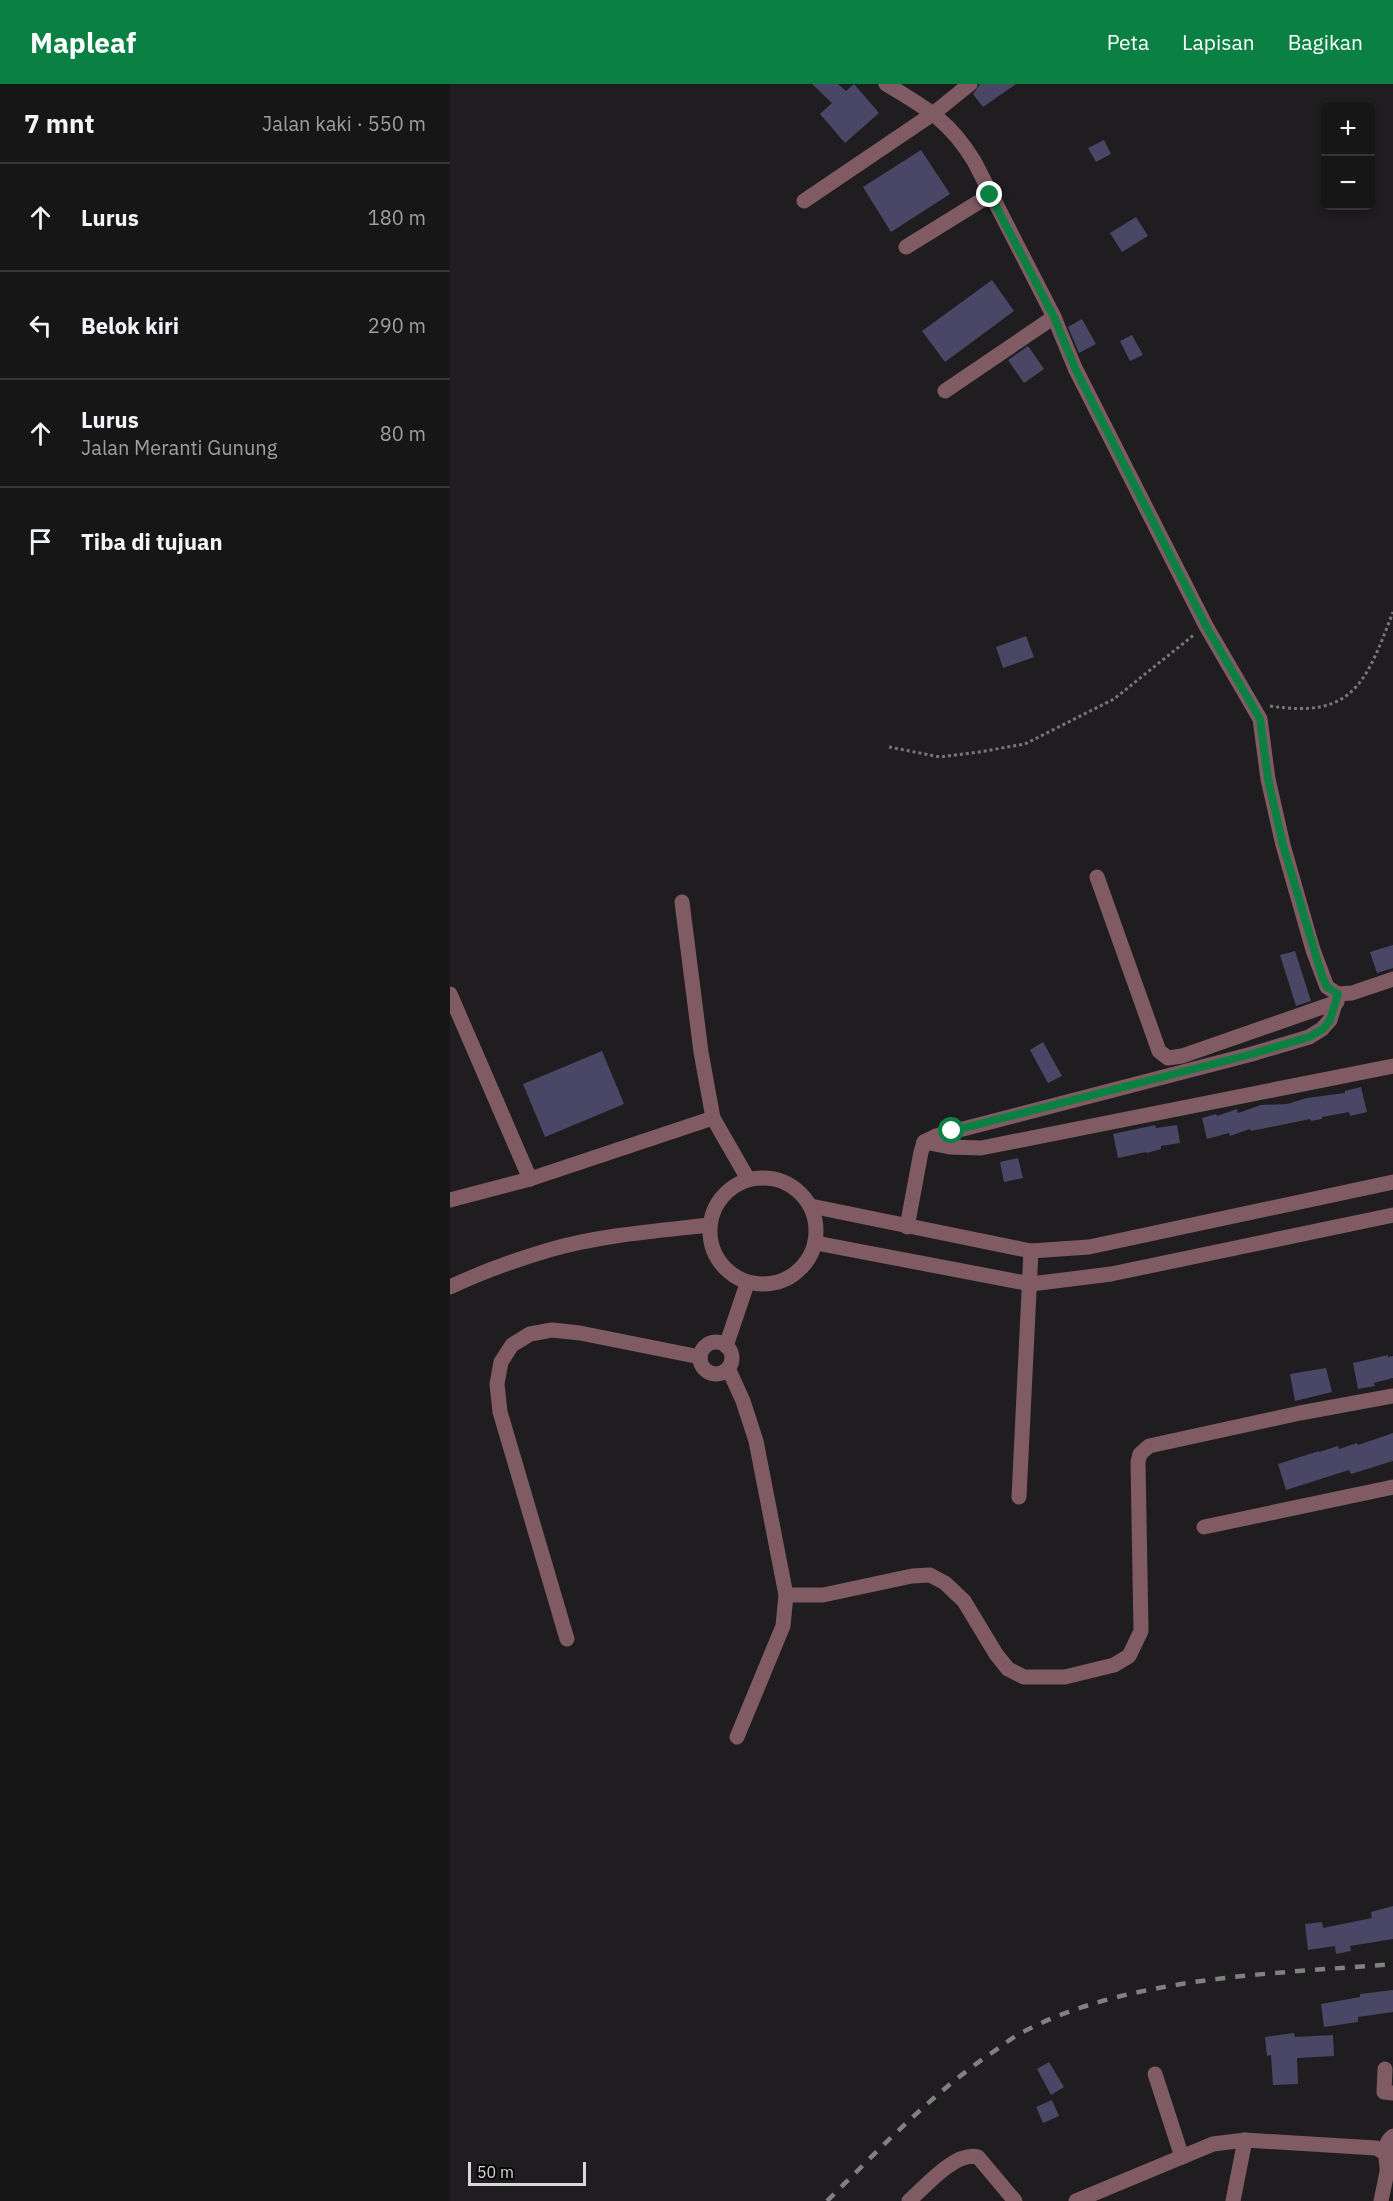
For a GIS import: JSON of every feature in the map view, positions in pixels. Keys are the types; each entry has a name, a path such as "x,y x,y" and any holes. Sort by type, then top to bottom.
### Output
{"street":[{"path":"886,84 934,113 962,141 974,161 1054,317 1075,368 1206,626 1261,724 1273,804 1313,950 1327,987 1337,998"},
{"path":"804,201 934,113 970,84"},
{"path":"906,247 990,195"},
{"path":"945,391 1054,317"},
{"path":"1097,877 1159,1051 1168,1058 1182,1056 1393,979"},
{"path":"682,902 701,1052 713,1118 748,1179"},
{"path":"450,994 530,1179"},
{"path":"924,1142 944,1134 1309,1037 1323,1029 1330,1020 1337,998"},
{"path":"924,1142 950,1147 981,1148 1393,1066"},
{"path":"450,1200 530,1179 713,1118"},
{"path":"907,1227 924,1142"},
{"path":"772,1178 787,1184 795,1188 811,1206 817,1231 816,1243 802,1269 777,1284 747,1284 726,1271 711,1250 709,1225 715,1205 729,1189 748,1179 772,1178"},
{"path":"811,1206 1031,1251 1089,1247 1393,1182"},
{"path":"816,1243 1031,1284 1111,1274 1393,1215"},
{"path":"450,1287 484,1272 551,1250 639,1233 709,1225"},
{"path":"1019,1497 1031,1251"},
{"path":"726,1346 747,1284"},
{"path":"567,1639 500,1412 497,1384 501,1362 512,1345 530,1334 552,1330 580,1333 700,1357"},
{"path":"715,1342 726,1346 731,1352 732,1360 722,1373 714,1374 702,1365 700,1357 705,1347 715,1342"},
{"path":"728,1368 743,1401 756,1441 786,1594 783,1626 737,1737"},
{"path":"786,1594 823,1595 912,1576 930,1575 945,1583 964,1601 996,1654 1008,1669 1024,1677 1065,1677 1114,1665 1130,1656 1141,1631 1138,1502 1140,1454 1149,1446 1300,1413 1393,1396"},
{"path":"1204,1527 1393,1487"},
{"path":"1385,2070 1384,2092 1393,2093"},
{"path":"1155,2074 1182,2157"},
{"path":"1382,2201 1387,2169 1385,2153 1388,2142 1393,2136"},
{"path":"1233,2201 1245,2140"},
{"path":"1076,2201 1213,2145 1245,2140 1376,2148 1385,2153"},
{"path":"909,2201 950,2164 971,2155 978,2157 1015,2201"}],"path":[{"path":"1250,703 1295,710 1325,707 1339,701 1350,694 1368,671 1393,612"},
{"path":"889,747 940,756 1025,744 1114,699 1206,626"}],"building":[{"path":"812,84 838,84 846,91 854,84 879,113 845,143 820,114 832,103"},
{"path":"980,84 1016,84 983,107 973,94"},
{"path":"1104,140 1111,154 1096,162 1088,148"},
{"path":"921,150 950,194 891,232 863,187"},
{"path":"1136,217 1148,236 1122,252 1110,233"},
{"path":"992,280 1014,311 945,362 922,331"},
{"path":"1082,319 1096,344 1079,353 1068,327"},
{"path":"1132,335 1143,355 1130,361 1120,341"},
{"path":"1028,346 1044,369 1024,383 1008,360"},
{"path":"1026,636 1034,657 1003,668 996,647"},
{"path":"1393,945 1393,968 1377,973 1370,952"},
{"path":"1295,951 1311,1001 1296,1006 1280,955"},
{"path":"1043,1042 1062,1076 1048,1083 1030,1050"},
{"path":"602,1051 624,1104 545,1137 523,1084"},
{"path":"1361,1087 1367,1112 1350,1116 1349,1112 1322,1117 1322,1119 1311,1121 1310,1119 1251,1131 1250,1129 1230,1136 1229,1133 1207,1139 1202,1118 1237,1109 1238,1113 1261,1105 1287,1104 1307,1098 1345,1093 1345,1091"},
{"path":"1155,1125 1156,1128 1177,1125 1180,1143 1161,1146 1161,1149 1147,1153 1118,1158 1113,1134"},
{"path":"1018,1158 1023,1178 1004,1182 1000,1162"},
{"path":"1388,1355 1388,1357 1393,1356 1393,1378 1374,1383 1375,1386 1358,1389 1353,1363"},
{"path":"1326,1368 1332,1392 1295,1401 1290,1374"},
{"path":"1393,1433 1393,1461 1351,1474 1349,1470 1286,1490 1278,1464 1338,1446 1339,1449 1357,1443 1358,1445"},
{"path":"1393,1906 1393,1939 1350,1946 1351,1951 1336,1954 1335,1946 1308,1950 1305,1924 1322,1922 1323,1928 1372,1918 1371,1912"},
{"path":"1393,1990 1393,2012 1358,2017 1358,2022 1324,2027 1321,2004 1360,1997 1360,1994"},
{"path":"1294,2033 1295,2037 1333,2035 1334,2056 1297,2058 1298,2084 1273,2085 1271,2055 1267,2056 1265,2037"},
{"path":"1049,2062 1064,2087 1051,2095 1037,2069"},
{"path":"1052,2100 1059,2116 1043,2123 1036,2107"}],"railway":[{"path":"827,2201 907,2123 970,2068 1016,2036 1061,2015 1106,2000 1201,1981 1393,1964"}],"route":[{"path":"952,1131 1252,1054 1309,1037 1323,1029 1330,1020 1338,994 1327,987 1322,976 1298,898 1273,804 1260,719 1206,626 1075,368 1054,317 990,195"}]}
